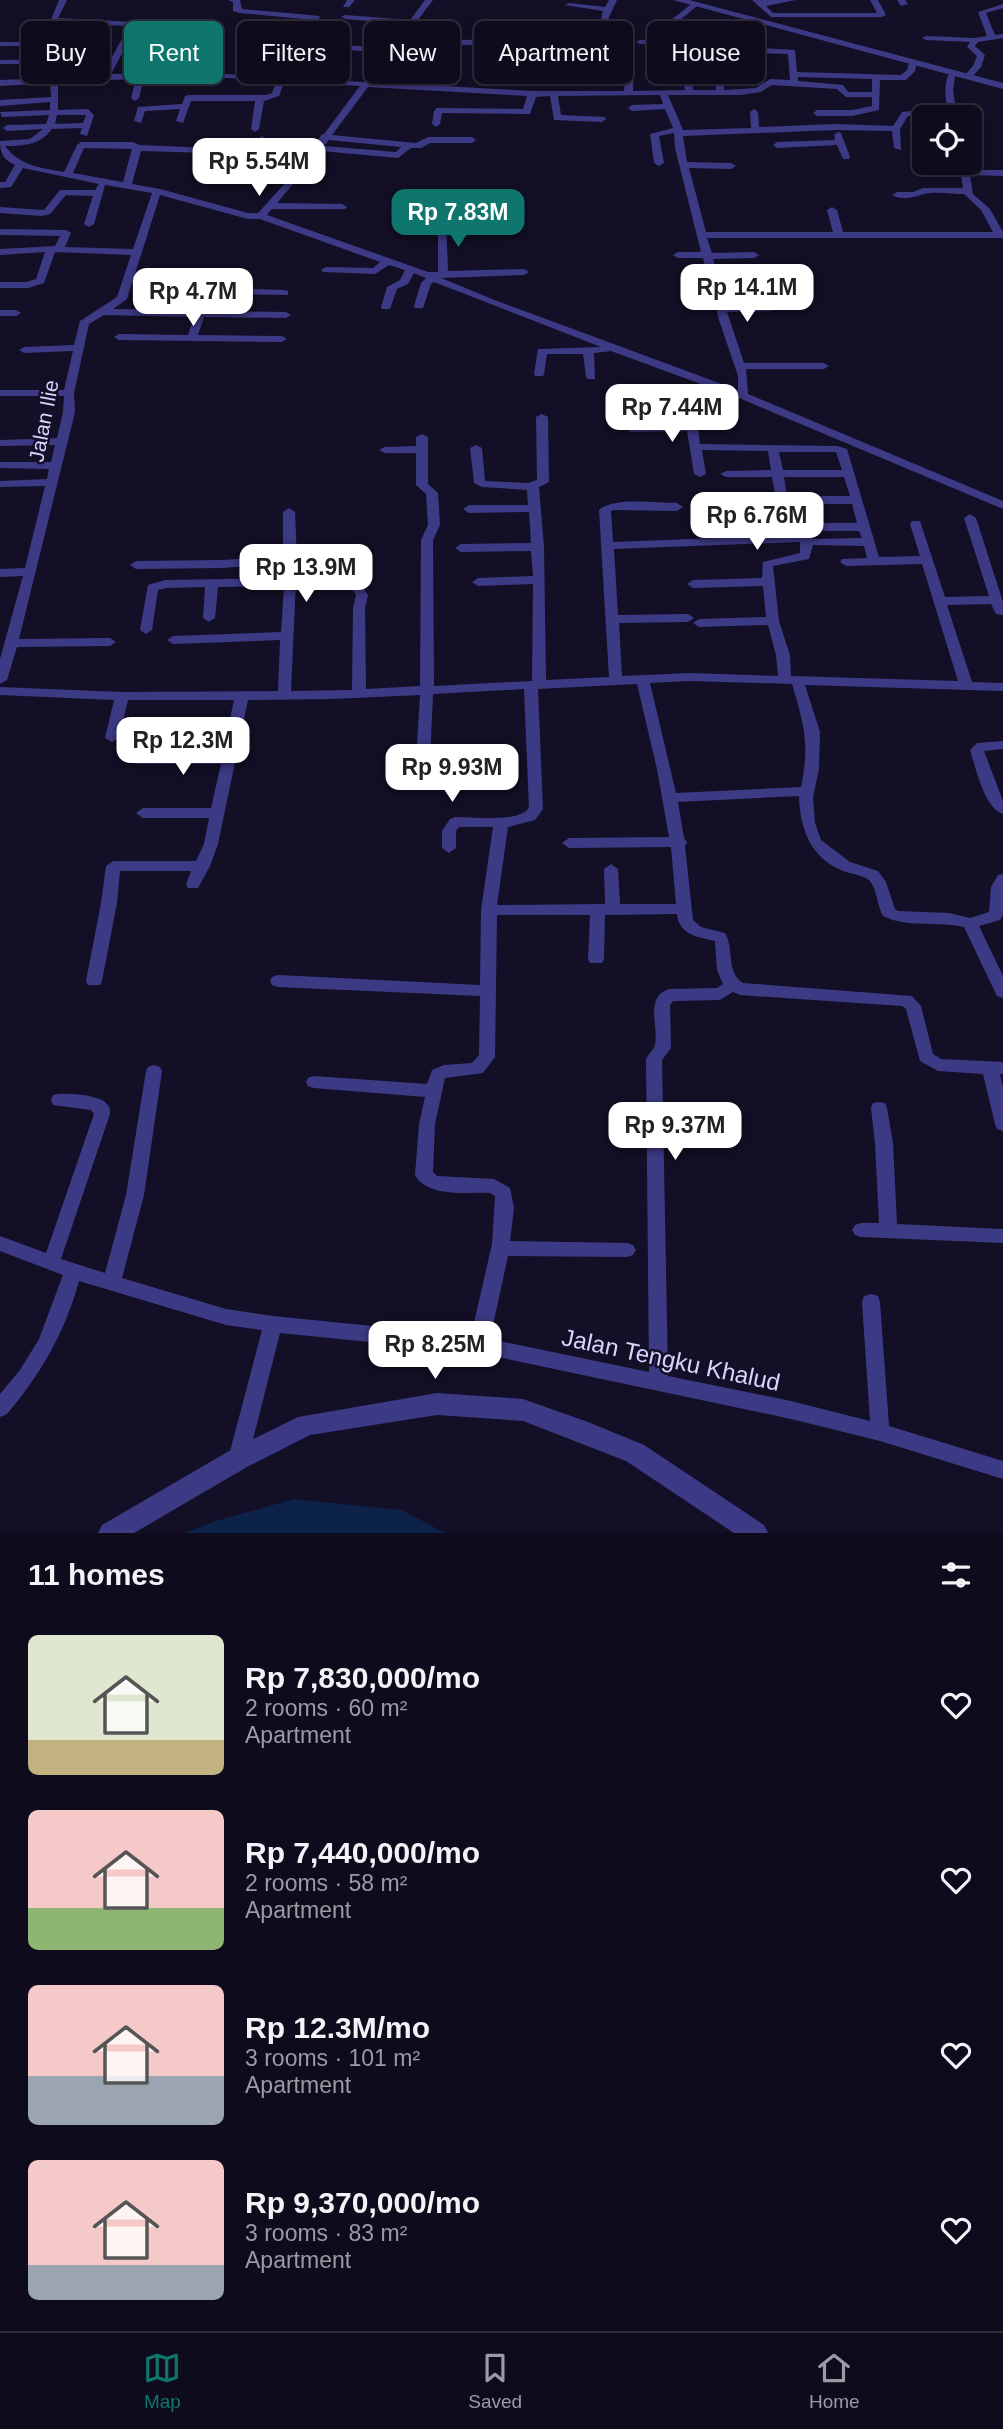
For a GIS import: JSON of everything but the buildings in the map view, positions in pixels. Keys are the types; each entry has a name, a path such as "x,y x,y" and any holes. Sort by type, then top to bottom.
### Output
{"street":[{"path":"63,0 52,20 68,21"},
{"path":"232,0 238,2 238,11 317,18 316,21"},
{"path":"413,21 429,0"},
{"path":"605,21 607,9 613,0"},
{"path":"678,0 1000,84"},
{"path":"758,2 792,0"},
{"path":"758,2 771,15 882,15 874,0"},
{"path":"676,21 676,18 694,4"},
{"path":"991,36 982,12 997,4"},
{"path":"569,5 607,9"},
{"path":"345,17 399,21"},
{"path":"110,23 135,24 110,69"},
{"path":"926,38 975,40 1003,36"},
{"path":"968,76 977,67 981,55 971,47 975,40"},
{"path":"639,42 647,42"},
{"path":"0,44 21,44"},
{"path":"765,50 792,52 793,79"},
{"path":"0,62 21,62"},
{"path":"347,84 554,95 720,92 758,90 770,82 793,79 906,77 913,62"},
{"path":"951,105 948,81 953,73"},
{"path":"817,113 876,108 876,77"},
{"path":"793,79 840,87 846,94 877,95"},
{"path":"0,83 21,82"},
{"path":"54,84 50,127 35,141 0,145 11,160 20,165 157,191 248,216 261,216 434,275 493,303 743,396 1003,505"},
{"path":"135,97 139,84"},
{"path":"180,121 188,98 260,98 276,94 282,84"},
{"path":"628,92 630,84"},
{"path":"689,84 689,92"},
{"path":"720,84 720,92"},
{"path":"261,216 304,167 363,85"},
{"path":"436,124 444,90"},
{"path":"663,93 677,131 679,148 722,309 740,366 743,396"},
{"path":"440,110 527,112 532,94"},
{"path":"554,95 557,118 602,119"},
{"path":"255,129 260,98"},
{"path":"0,103 54,99"},
{"path":"138,121 141,109 185,106"},
{"path":"632,108 666,106"},
{"path":"858,111 862,117 862,127"},
{"path":"2,114 88,112 90,116 84,135 67,176"},
{"path":"754,112 755,130"},
{"path":"898,148 896,129 905,114 912,114"},
{"path":"659,163 654,134 755,130 797,124 896,129"},
{"path":"7,128 50,127 137,148 210,150"},
{"path":"835,127 846,157"},
{"path":"324,137 418,146 428,140 472,140"},
{"path":"262,139 258,152 261,156 314,152 398,155 408,145"},
{"path":"777,145 841,142"},
{"path":"127,185 137,148"},
{"path":"1,186 9,184 20,165"},
{"path":"685,165 732,166"},
{"path":"215,168 304,167"},
{"path":"982,170 1003,173"},
{"path":"964,175 971,198 985,209 1001,235"},
{"path":"89,224 103,181"},
{"name":"Jalan Ilie","path":"0,680 12,643 69,412 69,393 84,323 122,299 157,191"},
{"path":"897,195 915,195 923,191 967,191"},
{"path":"0,210 47,212 63,192 99,193"},
{"path":"272,206 342,207"},
{"path":"832,210 839,236"},
{"path":"0,231 13,211"},
{"path":"419,306 426,283 434,275 443,225"},
{"path":"0,231 66,233 40,281 28,285 0,285"},
{"path":"703,235 1001,235"},
{"path":"0,252 55,249 136,252"},
{"path":"678,255 754,255"},
{"path":"326,270 375,271 388,260"},
{"path":"386,307 391,287 404,282 411,269"},
{"path":"434,275 524,272"},
{"path":"716,284 766,282"},
{"path":"192,290 284,293"},
{"path":"192,338 207,290"},
{"path":"722,309 772,308"},
{"path":"101,312 286,316"},
{"path":"0,313 16,313"},
{"path":"119,337 282,339"},
{"path":"539,374 542,351 588,350 612,346"},
{"path":"24,350 77,348"},
{"path":"588,350 591,377"},
{"path":"740,366 824,366"},
{"path":"0,393 69,393"},
{"path":"476,448 478,481 482,484 531,486 543,482 542,416"},
{"path":"631,429 692,428 700,474"},
{"path":"0,443 62,441"},
{"path":"385,450 422,443 422,485 432,493 434,525 427,540 427,690 423,760"},
{"path":"696,447 837,449 846,454 874,561"},
{"path":"773,448 785,517 806,536 869,542"},
{"path":"0,465 55,466"},
{"path":"726,474 850,473"},
{"path":"0,484 51,482"},
{"path":"449,848 449,831 455,822 503,822 527,818 536,809 535,685 539,580 531,486"},
{"path":"782,500 857,500"},
{"path":"616,681 605,510 677,507"},
{"path":"469,509 534,508"},
{"path":"284,695 291,559 289,512"},
{"path":"941,601 1000,611 970,518"},
{"path":"916,524 966,685"},
{"path":"608,546 806,536 865,527"},
{"path":"806,536 808,552 805,556 767,565 773,621 791,682 813,732 812,769 806,806 815,842 845,866 873,875 879,882 888,912 896,916 949,918 970,923 995,916 999,911 998,890 1003,879"},
{"path":"461,548 538,547"},
{"path":"351,555 352,580 362,595 359,694"},
{"path":"136,565 223,564 291,559"},
{"path":"846,562 927,560"},
{"path":"0,573 28,572"},
{"path":"478,582 539,580"},
{"path":"209,618 212,582"},
{"path":"146,630 152,588 164,584 290,582"},
{"path":"693,584 768,582"},
{"path":"612,619 773,621"},
{"path":"173,640 287,636"},
{"path":"12,643 110,642"},
{"path":"0,691 122,696 359,694 690,677 1003,687"},
{"path":"642,679 680,842 688,926 695,931 715,935 723,942 726,979 731,986 740,989 906,1000 913,1006 926,1057 930,1062 938,1065 997,1068 1003,1124"},
{"path":"193,884 203,866 218,813 242,695"},
{"path":"112,738 122,696"},
{"path":"1003,745 982,746 977,750 996,803 1003,809"},
{"path":"136,760 230,760"},
{"path":"671,798 808,791"},
{"path":"143,813 218,813"},
{"path":"479,1345 499,1248 505,1201 499,1187 433,1183 424,1175 427,1124 438,1074 444,1070 477,1069 484,1064 487,1057 489,910 503,822"},
{"path":"569,844 680,842"},
{"path":"94,981 113,866 203,866"},
{"path":"596,959 611,869"},
{"path":"489,910 685,909"},
{"path":"970,923 1002,985"},
{"path":"278,981 486,992"},
{"path":"659,1382 654,1059 663,1048 662,1004 669,995 720,993 731,986"},
{"path":"113,1283 135,1195 154,1071"},
{"path":"314,1082 433,1091"},
{"path":"51,1263 78,1182 101,1125 102,1114 101,1108 95,1104 60,1100"},
{"path":"879,1108 884,1143 888,1231"},
{"path":"861,1230 1003,1236"},
{"name":"Jalan Tengku Khalud","path":"0,1242 73,1271 226,1317 479,1345 880,1432 1003,1470"},
{"path":"499,1248 627,1250"},
{"path":"0,1408 44,1352 62,1314 73,1271"},
{"path":"871,1302 880,1432"},
{"path":"238,1459 272,1324"},
{"path":"111,1533 238,1459 307,1425 437,1404 523,1410 635,1453 755,1533"}],"water":[{"path":"294,1499 402,1510 445,1533 184,1533"}]}
